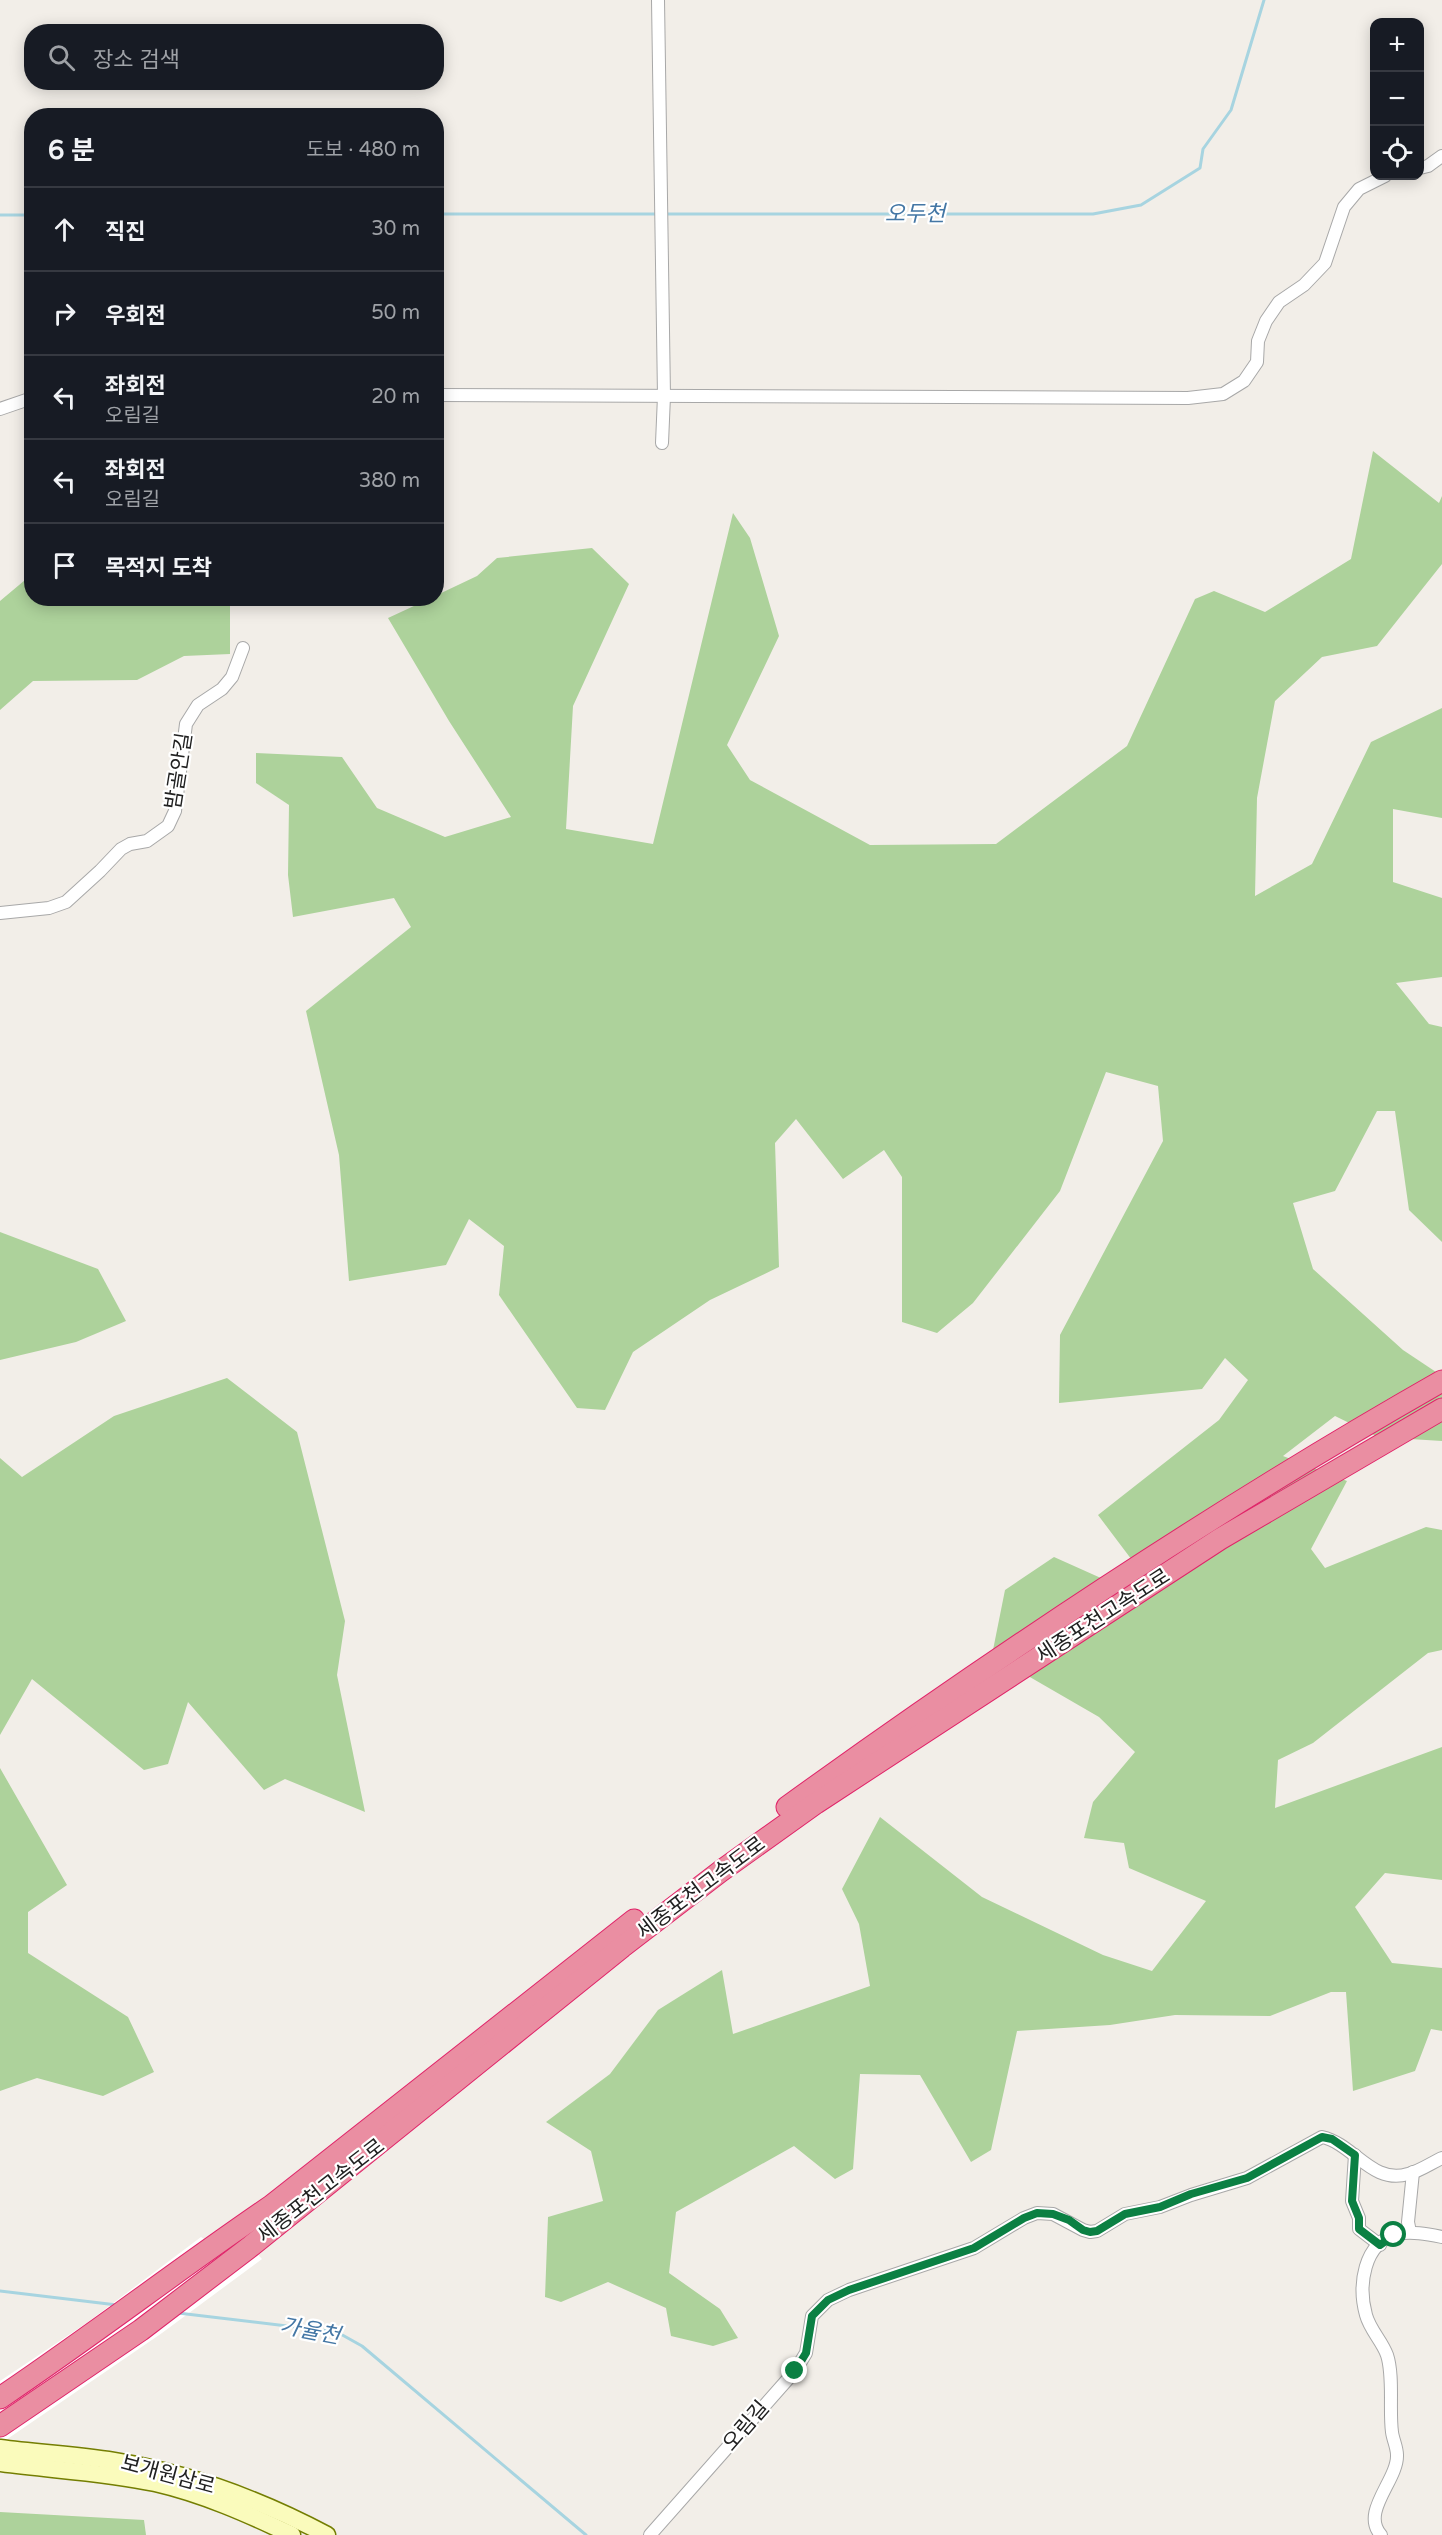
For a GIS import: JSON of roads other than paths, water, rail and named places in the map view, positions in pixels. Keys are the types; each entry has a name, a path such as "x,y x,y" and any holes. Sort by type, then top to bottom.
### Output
{"highway":[{"name":"세종포천고속도로","path":"0,2398 100,2330 272,2206 567,1971 714,1859 863,1752 964,1681 1122,1577 1442,1381"},
{"name":"세종포천고속도로","path":"0,2426 141,2330 251,2246 622,1947 721,1871 816,1803 1220,1539 1442,1409"}],"main road":[{"name":"보개원삼로","path":"0,2448 113,2461 152,2468 223,2490 302,2522 327,2535"},
{"name":"보개원삼로","path":"0,2463 96,2473 154,2483 221,2503 292,2535"}],"street":[{"path":"658,0 664,396 662,443"},
{"path":"1424,167 1442,156"},
{"path":"444,395 1188,398 1223,394 1244,381 1257,362 1258,341 1266,321 1279,302 1304,285 1325,263 1344,207 1359,189 1377,180"},
{"path":"0,409 24,401"},
{"name":"밤골안길","path":"0,914 49,908 66,902 121,849 130,844 147,841 168,826 175,810 186,724 198,705 222,689 232,677 243,648"},
{"name":"오림길","path":"650,2535 795,2371 806,2353 812,2316 828,2300 849,2290 974,2248 1024,2218 1037,2213 1053,2214 1090,2232 1097,2231 1125,2214 1160,2207 1191,2194 1247,2178 1322,2137 1332,2139 1383,2174 1393,2176 1413,2172 1442,2158"},
{"path":"1355,2155 1352,2201 1359,2218 1359,2229 1380,2245"},
{"path":"1410,2232 1408,2222 1413,2172"},
{"path":"1381,2535 1376,2529 1375,2518 1397,2455 1392,2433 1387,2355 1370,2328 1365,2314 1362,2288 1365,2264 1380,2245 1394,2235 1410,2232 1442,2237"}],"waterway":[{"name":"오두천","path":"663,214 1093,214 1141,205 1200,168 1203,149 1231,110 1264,0"},
{"name":"오두천","path":"444,214 657,214"},
{"name":"오두천","path":"0,215 24,215"},
{"name":"가율천","path":"0,2291 117,2305"},
{"name":"가율천","path":"178,2313 337,2332 362,2346 586,2535"}]}
